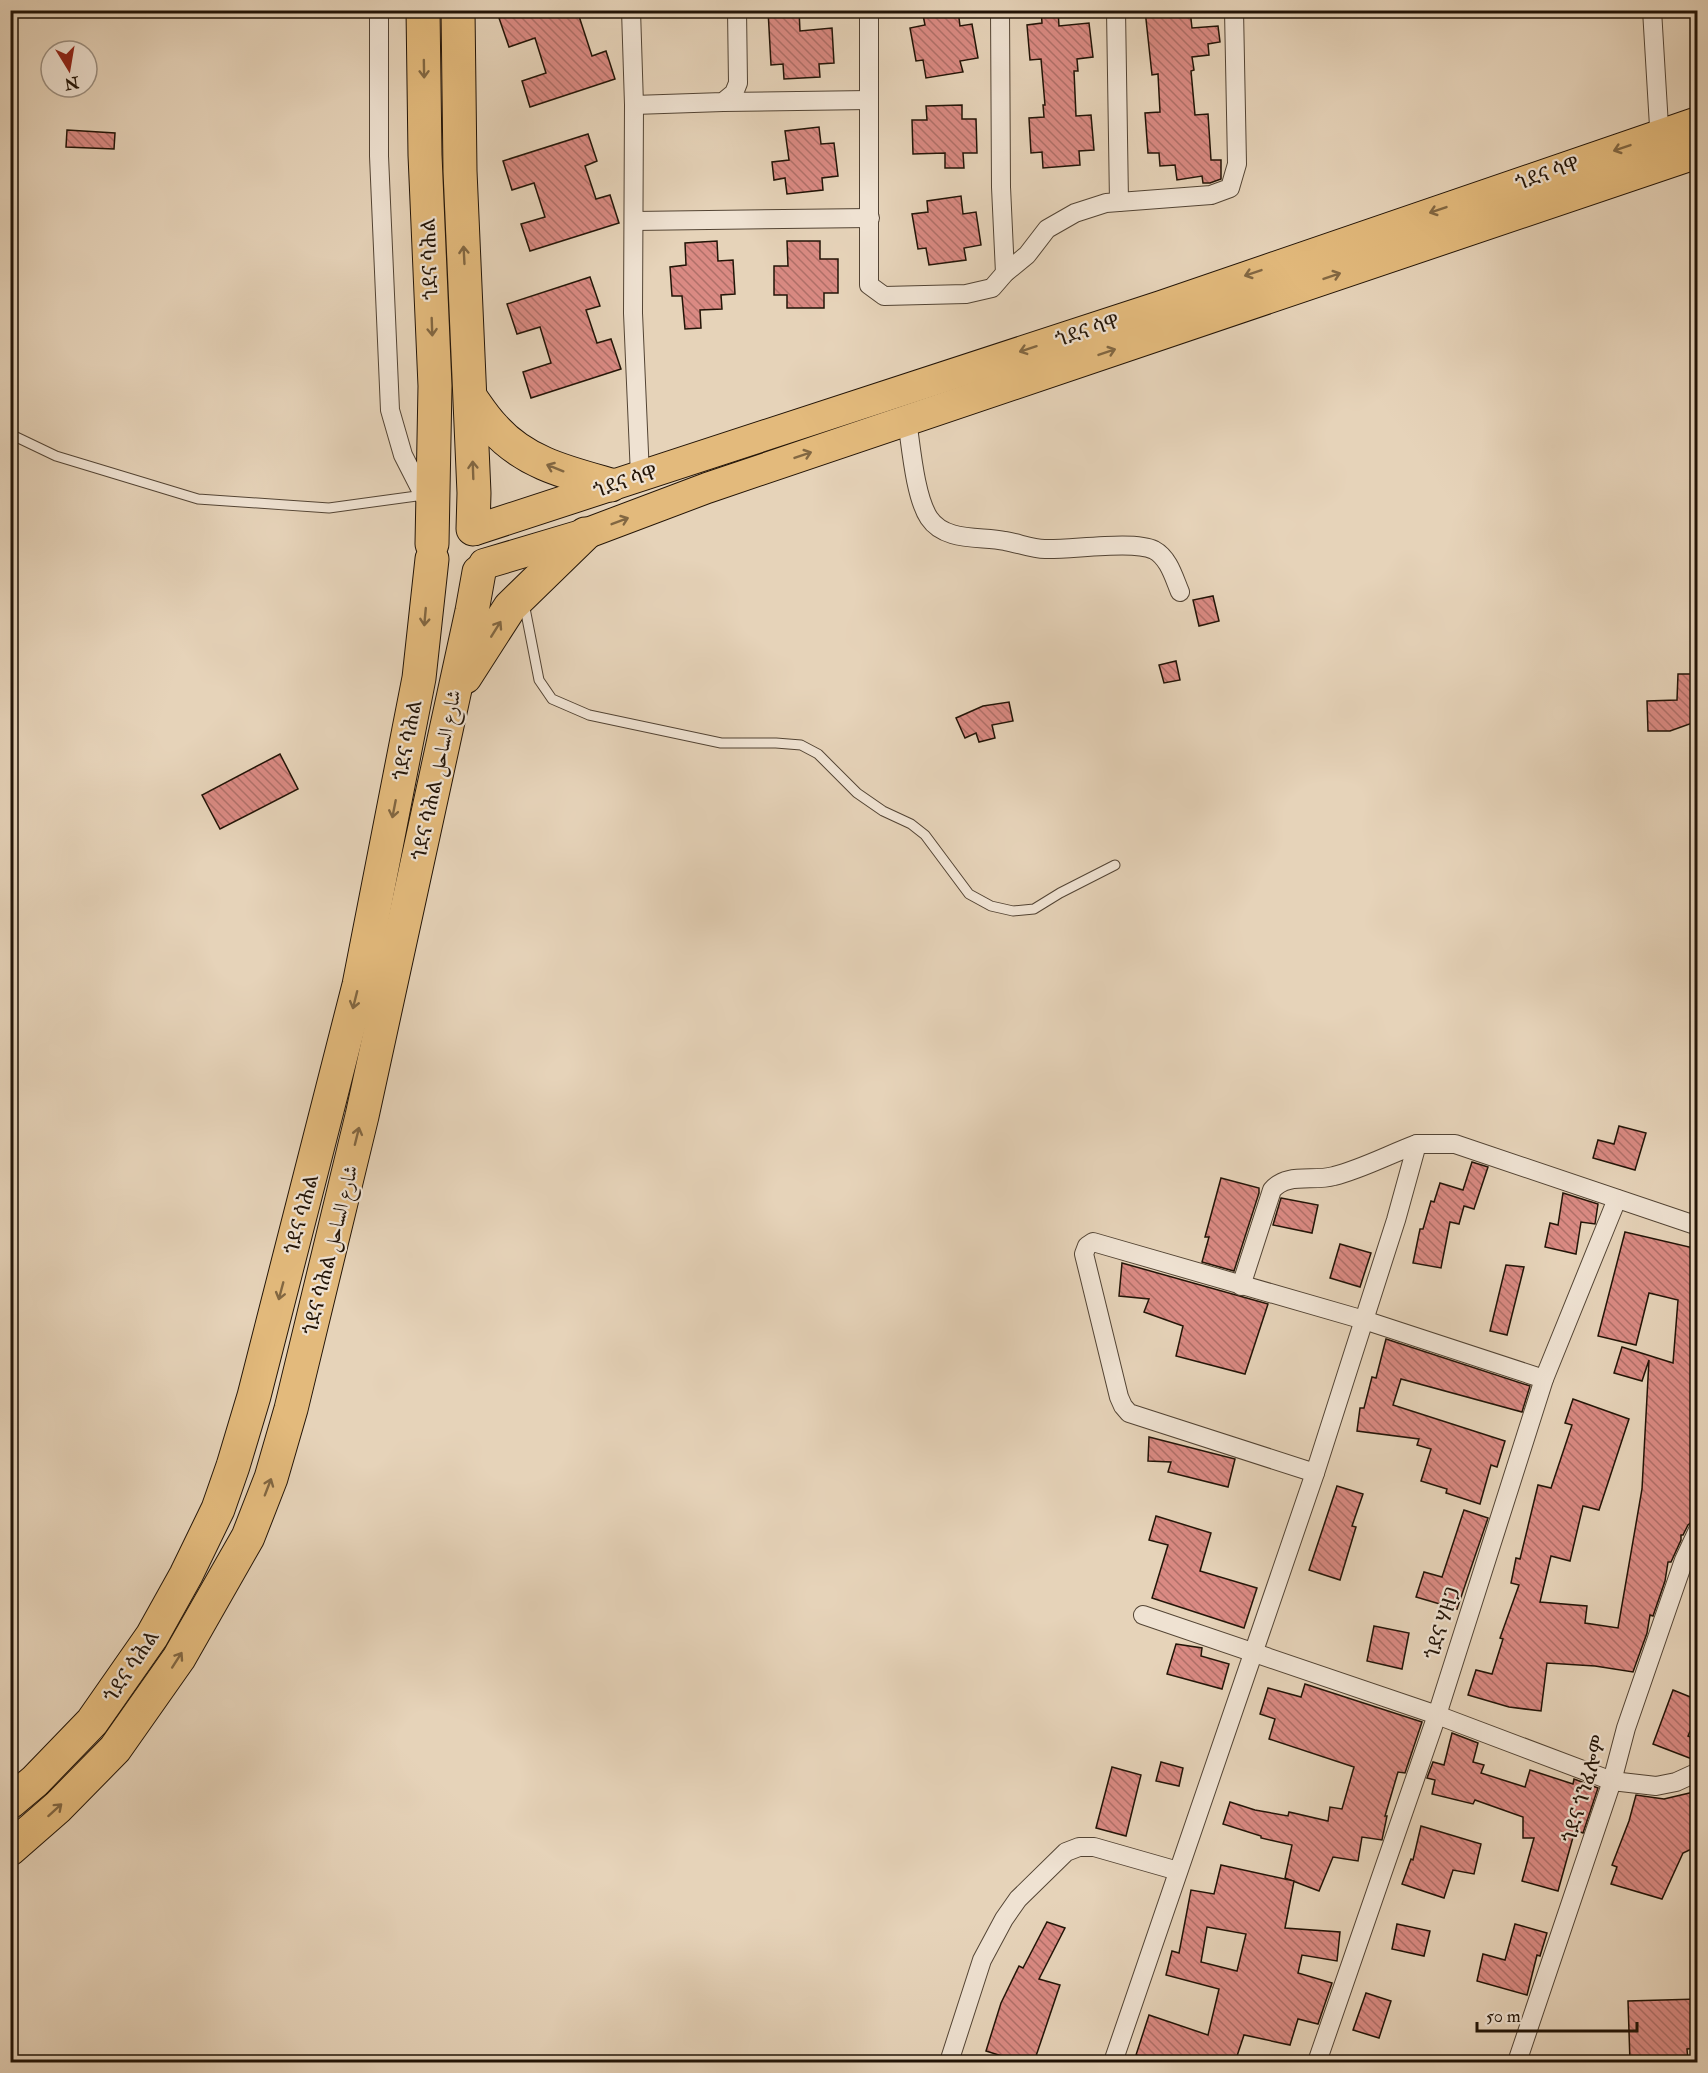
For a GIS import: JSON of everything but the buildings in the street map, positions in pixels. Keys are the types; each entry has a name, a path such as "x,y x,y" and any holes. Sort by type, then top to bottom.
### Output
{"highway":[{"name":"ጎደና ሳሕል","path":"10,1802 35,1781 92,1722 152,1636 186,1575 218,1509 234,1466 254,1396 359,985 419,678 430,528 435,386 425,155 423,10"},
{"name":"ጎደና ሳሕል","path":"458,10 460,171 471,398 474,530 482,537 486,546 486,555 481,568"},
{"path":"471,398 494,428 527,457 574,476 626,480"},
{"path":"474,530 465,526 449,527 441,531 430,528 435,567 447,578 464,580 481,568"},
{"path":"453,696 510,607 585,534"},
{"name":"ጎደና ሳሕል شارع الساحل","path":"10,1849 58,1807 115,1749 179,1658 248,1537 271,1478 291,1409 374,1063 481,568"},
{"path":"406,747 440,754"},
{"path":"342,1055 374,1063"}],"main road":[{"name":"ጎደና ሳዋ","path":"474,530 1161,306 1698,122"},
{"name":"ጎደና ሳዋ","path":"481,568 585,534 707,488 1698,153"}],"street":[{"path":"379,10 379,156 390,410 403,455 430,528"},
{"path":"626,480 633,313 634,221 631,10"},
{"path":"723,102 734,93 738,83 737,10"},
{"path":"869,10 869,285 884,296 966,294 992,288 1005,273 1027,255 1047,229 1075,213 1106,203 1211,195 1230,188 1237,165 1233,10"},
{"path":"1000,10 1001,187 1005,273"},
{"path":"1116,10 1119,202"},
{"path":"1652,10 1661,166"},
{"path":"634,105 869,100"},
{"path":"634,221 870,218"},
{"path":"907,420 919,495 929,518 943,530 960,536 1004,540 1042,550 1137,545 1155,551 1171,568 1180,592"},
{"path":"1113,2062 1315,1473 1396,1220 1417,1144"},
{"path":"1241,1286 1272,1190 1278,1183 1286,1180 1334,1176 1417,1144 1455,1144 1698,1226"},
{"name":"ጎደና ሃዘጋ","path":"1317,2062 1437,1715 1544,1379 1617,1199"},
{"path":"1315,1473 1129,1413 1119,1397 1084,1254 1087,1246 1093,1242 1364,1320 1544,1379"},
{"name":"ጎደና ጎንፈሎም","path":"1517,2062 1612,1781 1630,1717 1684,1560 1698,1530"},
{"path":"1143,1614 1437,1715 1612,1781 1656,1786 1676,1782 1698,1772"},
{"path":"954,2061 982,1960 1004,1919 1018,1899 1066,1852 1079,1847 1094,1847 1178,1871"}],"lane":[{"path":"10,434 56,456 198,499 329,508 430,528"},
{"path":"523,595 539,680 552,699 589,715 721,743 801,745 818,754 857,793 883,811 911,824 925,835 940,859 969,894 991,906 1013,911 1034,909 1060,892 1115,865"}]}
